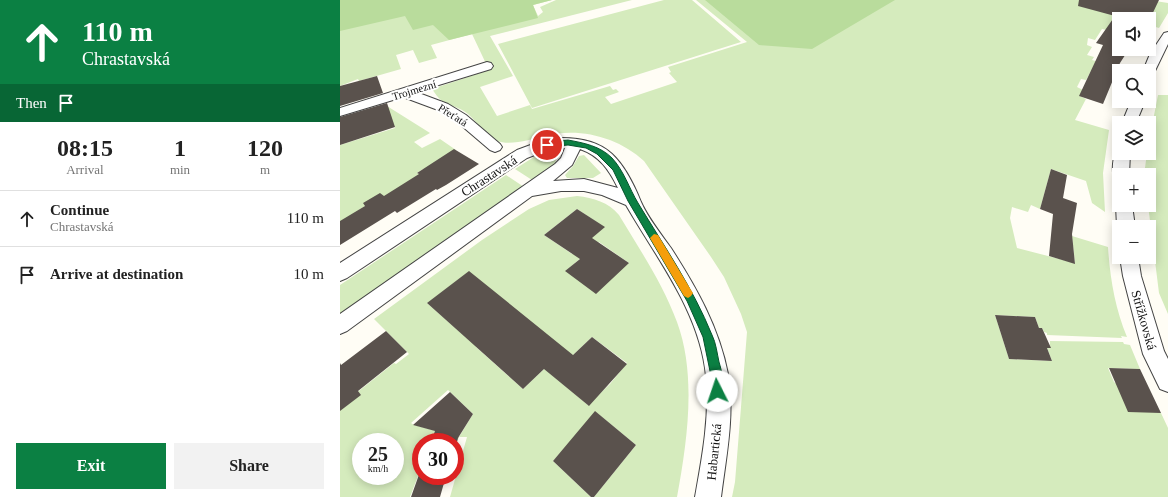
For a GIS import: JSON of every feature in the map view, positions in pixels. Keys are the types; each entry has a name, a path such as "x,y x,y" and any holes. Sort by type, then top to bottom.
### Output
{"street":[{"path":"1152,64 1156,54 1168,35"},
{"name":"Trojmezní","path":"340,112 405,93 487,66"},
{"name":"Přeťatá","path":"405,93 443,107 461,118 495,147"},
{"path":"340,325 560,168 567,161 575,143"},
{"name":"Habartická","path":"575,143 600,152 616,169 633,201 685,288 708,337 717,376 718,428 708,497"},
{"name":"Chrastavská","path":"340,273 522,154 547,145 575,143"},
{"path":"517,199 547,187 578,184 592,185 633,201"},
{"name":"Střížkovská","path":"1130,264 1132,276 1154,354 1168,381"}],"green space":[{"path":"340,0 552,0 533,5 538,18 449,40 433,25 413,30 405,16 340,31"},
{"path":"388,0 552,0 533,5 538,16 543,12 540,7 556,0 632,0 490,36 513,76 480,87 497,116 530,105 532,109 610,86 613,90 616,89 619,92 605,97 611,104 677,82 669,73 671,72 668,67 747,42 696,0 1149,0 1168,3 1168,13 1159,28 1156,27 1156,12 1112,12 1112,31 1102,29 1095,40 1088,38 1087,45 1092,47 1087,55 1094,57 1092,60 1112,66 1099,73 1091,71 1086,80 1081,79 1077,87 1083,90 1080,96 1086,99 1075,120 1109,130 1103,173 1105,212 1092,203 1086,181 1051,169 1040,209 1031,205 1028,212 1012,207 1010,218 1017,248 1075,263 1072,236 1108,247 1114,293 1119,315 1127,337 1047,335 1042,328 1039,328 1035,317 995,315 1009,359 1052,361 1047,348 1050,348 1050,341 1123,342 1124,344 1130,345 1140,369 1108,368 1114,382 1161,413 1168,428 1168,497 732,497 735,482 747,332 741,314 724,277 644,161 622,146 598,136 571,133 558,134 509,143 493,139 485,133 465,112 445,103 432,89 489,70 472,34 431,45 437,58 419,63 413,50 396,55 401,69 359,81 358,79 340,86 340,11"},
{"path":"664,0 692,0 741,42 532,108 498,44"},
{"path":"705,0 895,0 812,49 759,45"},
{"path":"1158,95 1168,95 1168,314 1159,293 1155,264 1156,220 1150,220 1149,212 1156,212 1156,168 1145,168 1146,160 1156,160 1156,116 1154,116"},
{"path":"387,106 430,133 414,142 422,148 440,139 456,150 426,171 423,169 417,173 423,177 385,197 364,203 365,206 359,210 361,212 340,225 340,145 395,128"},
{"path":"544,152 556,155 555,163 548,170 532,180 515,169 537,155"},
{"path":"584,155 601,173 593,178 567,178 565,175 579,156"},
{"path":"506,175 524,187 340,314 340,285"},
{"path":"577,196 595,199 610,207 619,215 651,267 665,294 677,322 687,364 687,432 677,497 594,497 636,445 597,413 553,461 591,497 450,497 453,485 464,485 464,448 467,437 464,437 464,433 461,433 473,414 448,390 411,423 444,433 412,433 412,485 415,485 410,497 340,497 340,406 394,363 396,364 409,354 374,319 482,240 529,209 549,200","holes":["577,209 604,227 572,254 544,235","599,242 629,263 566,271","427,303 511,305 469,340","592,337 627,363 610,384 588,405 552,375","476,347 565,349 523,389"]}],"building":[{"path":"1079,0 1159,0 1153,12 1112,12 1112,15 1078,6"},
{"path":"1112,20 1112,56 1124,56 1120,64 1112,64 1112,82 1103,104 1079,96 1103,45 1096,43"},
{"path":"377,76 383,93 340,106 340,86"},
{"path":"387,103 395,127 340,145 340,117"},
{"path":"454,149 479,164 397,213 395,211 340,245 340,221 365,206 363,203 380,193 384,196 419,174 417,173"},
{"path":"1051,169 1067,175 1063,198 1077,203 1072,234 1075,264 1049,256 1053,214 1040,209"},
{"path":"577,209 605,227 592,238 629,263 596,294 565,271 580,259 544,235"},
{"path":"469,271 573,355 592,337 627,364 589,406 544,369 523,389 427,303"},
{"path":"995,315 1035,317 1039,328 1042,328 1051,348 1047,348 1052,361 1009,359"},
{"path":"386,331 407,352 358,391 361,395 340,411 340,363 341,365"},
{"path":"1109,368 1140,369 1161,413 1128,412"},
{"path":"450,392 473,414 461,433 434,433 435,431 413,425"},
{"path":"595,411 636,445 594,497 591,497 553,461"},
{"path":"415,485 443,485 440,497 411,497"}],"slow traffic":[{"path":"654,238 688,293"}],"route":[{"path":"547,145 575,143 588,146 600,152 616,169 633,201 691,299 708,337 717,376 717,391"}]}
